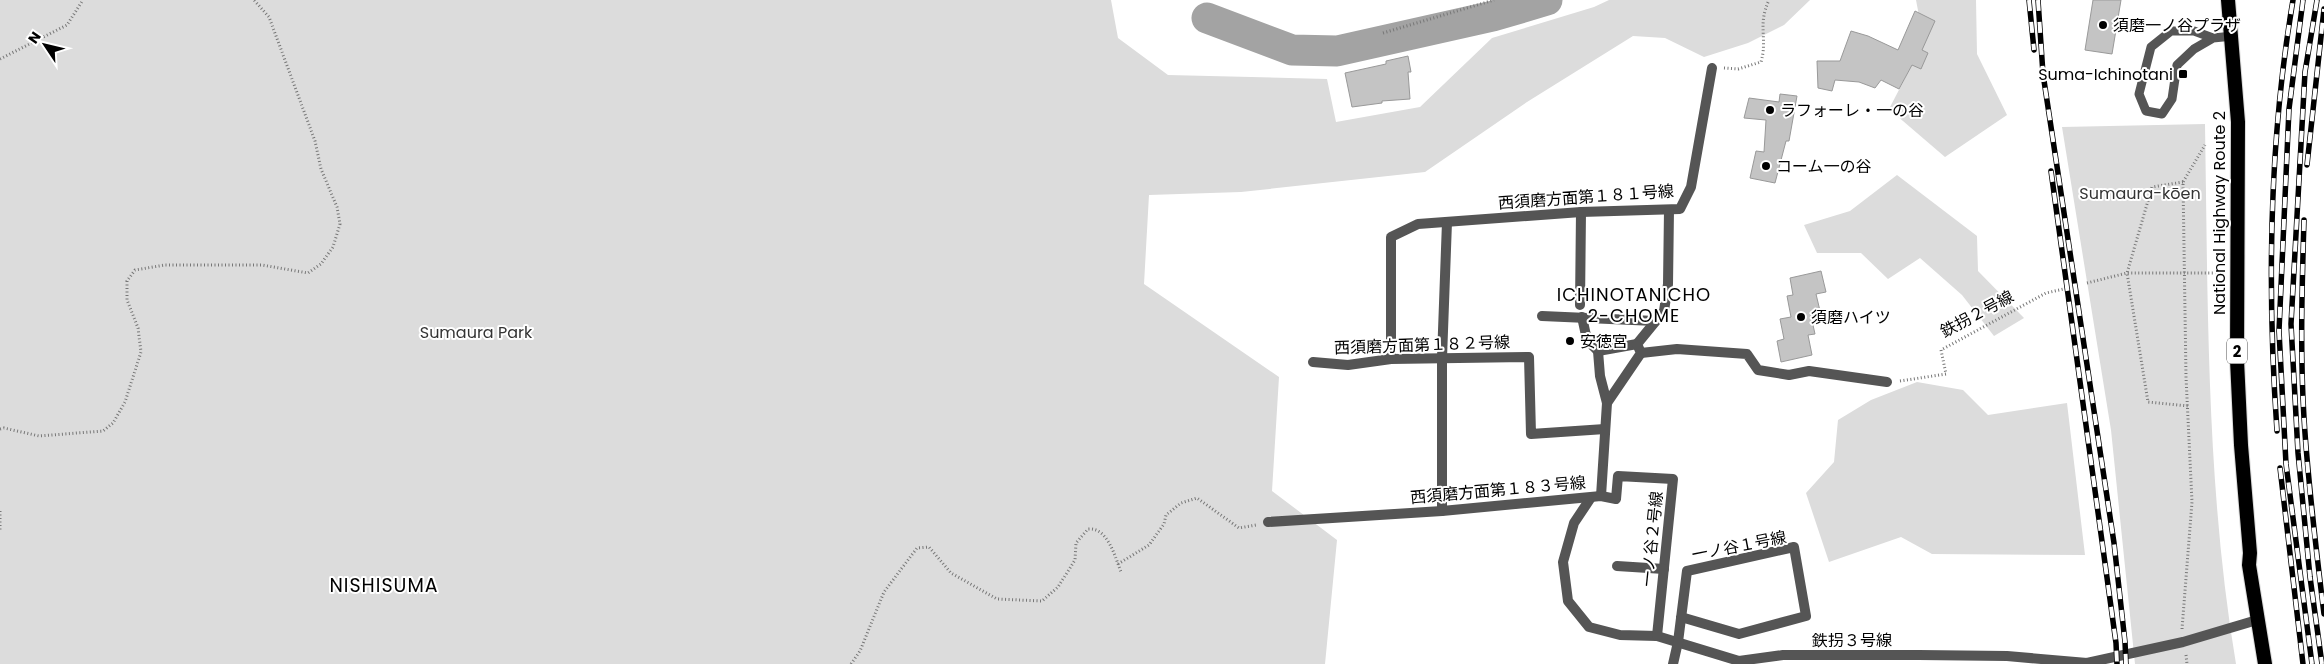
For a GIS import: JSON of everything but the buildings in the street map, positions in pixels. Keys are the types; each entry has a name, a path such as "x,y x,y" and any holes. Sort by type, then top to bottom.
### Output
{"highway":[{"name":"National Highway Route 2","path":"2228,0 2233,36 2238,170 2236,273 2240,445 2250,553 2249,565 2265,664"}],"street":[{"name":"西須磨方面第１８１号線","path":"1391,359 1391,237 1418,224 1581,212 1680,209 1690,187 1712,68"},
{"path":"1598,351 1636,344 1664,311 1668,284 1669,210"},
{"path":"1580,305 1581,212"},
{"path":"1442,511 1442,358 1447,222"},
{"path":"1542,316 1655,321"},
{"path":"1582,318 1587,340 1598,351 1600,376 1607,403"},
{"path":"1636,344 1641,354"},
{"path":"1607,403 1641,354 1676,349 1747,354 1758,370 1789,375 1809,371 1887,382"},
{"name":"西須磨方面第１８２号線","path":"1313,362 1348,365 1391,359 1530,357 1531,434 1605,429"},
{"name":"西須磨方面第１８３号線","path":"1268,522 1442,511 1590,499 1601,496 1607,403"},
{"name":"一ノ谷２号線","path":"1601,496 1616,499 1618,476 1674,479 1657,636"},
{"name":"鉄拐３号線","path":"1590,499 1574,523 1563,562 1568,601 1589,627 1620,635 1657,636 1739,661 1783,655 1919,655 2007,656 2087,663 2183,642 2257,620"},
{"name":"一ノ谷１号線","path":"1673,664 1678,642 1681,617 1687,571 1794,547 1806,616 1739,634 1681,617"},
{"path":"1617,566 1664,569"}],"lane":[{"path":"2213,38 2194,31 2171,31 2152,46 2139,94 2146,111 2162,114 2172,99 2177,65 2194,49 2213,38 2233,36"}],"path":[{"path":"0,59 68,24 84,0"},
{"path":"0,429 4,428 39,436 103,431 113,423 125,402 141,352 138,328 128,300 127,280 135,270 164,265 262,265 308,273 322,264 333,247 340,224 337,207 320,169 315,140 269,17 254,0"},
{"path":"1383,33 1494,0"},
{"path":"1712,68 1738,69 1761,62 1763,54 1762,17 1769,0"},
{"path":"2187,664 2182,626 2192,502 2183,182 2205,146"},
{"path":"2183,182 2152,187 2127,273 2148,402 2188,406"},
{"path":"2087,283 2127,273 2236,273"},
{"name":"鉄拐２号線","path":"1887,382 1946,374 1941,350 2046,293 2064,289"},
{"path":"1118,564 1149,545 1164,524 1166,514 1181,503 1197,498 1239,528 1268,522"},
{"path":"0,511 0,532"},
{"path":"851,664 860,651 884,592 917,548 929,547 951,573 997,599 1042,601 1058,587 1075,560 1076,543 1088,529 1094,528 1106,537 1121,572"}],"green space":[{"name":"Sumaura Park","path":"0,0 1111,0 1118,38 1168,75 1327,79 1336,122 1420,107 1492,38 1594,7 1609,0 1810,0 1784,25 1748,43 1704,57 1665,38 1633,36 1527,102 1425,172 1241,192 1149,195 1144,284 1279,377 1272,491 1337,540 1325,664 0,664"},
{"path":"1916,0 1976,0 1977,54 2007,115 1945,157 1889,109 1924,42"},
{"name":"Sumaura-kōen","path":"2205,124 2210,395 2219,530 2236,664 2135,664 2111,430 2062,127"},
{"path":"1897,175 1977,236 1978,271 2024,318 1994,336 1962,295 1920,258 1888,279 1861,253 1817,253 1804,225 1850,211"},
{"path":"1917,382 1963,390 1988,415 2067,403 2085,555 1932,554 1901,537 1829,562 1806,493 1834,462 1838,420 1871,400"}],"waterway":[{"path":"1207,18 1292,50 1337,51 1493,16 1547,0"}],"railway":[{"path":"2029,0 2034,50"},
{"path":"2038,0 2043,74 2114,543 2126,664"},
{"path":"2277,431 2272,323 2272,215 2279,107 2293,0"},
{"path":"2303,0 2289,109 2279,331 2286,464 2312,664"},
{"path":"2317,0 2305,72 2291,324 2298,453 2310,577 2322,664"},
{"path":"2307,165 2324,9"},
{"path":"2051,171 2116,643 2117,664"},
{"path":"2304,220 2302,294 2304,418 2310,492 2324,614"},
{"path":"2280,468 2303,664"}],"place":[{"name":"須磨一ノ谷プラザ","path":"2103,25"},
{"name":"Suma-Ichinotani","path":"2183,74"},
{"name":"ラフォーレ・一の谷","path":"1770,110"},
{"name":"コーム一の谷","path":"1766,166"},
{"name":"須磨ハイツ","path":"1801,317"},
{"name":"安徳宮","path":"1570,341"}],"district":[{"name":"ICHINOTANICHO 2-CHOME","path":"1634,304"},
{"name":"NISHISUMA","path":"384,585"}]}
